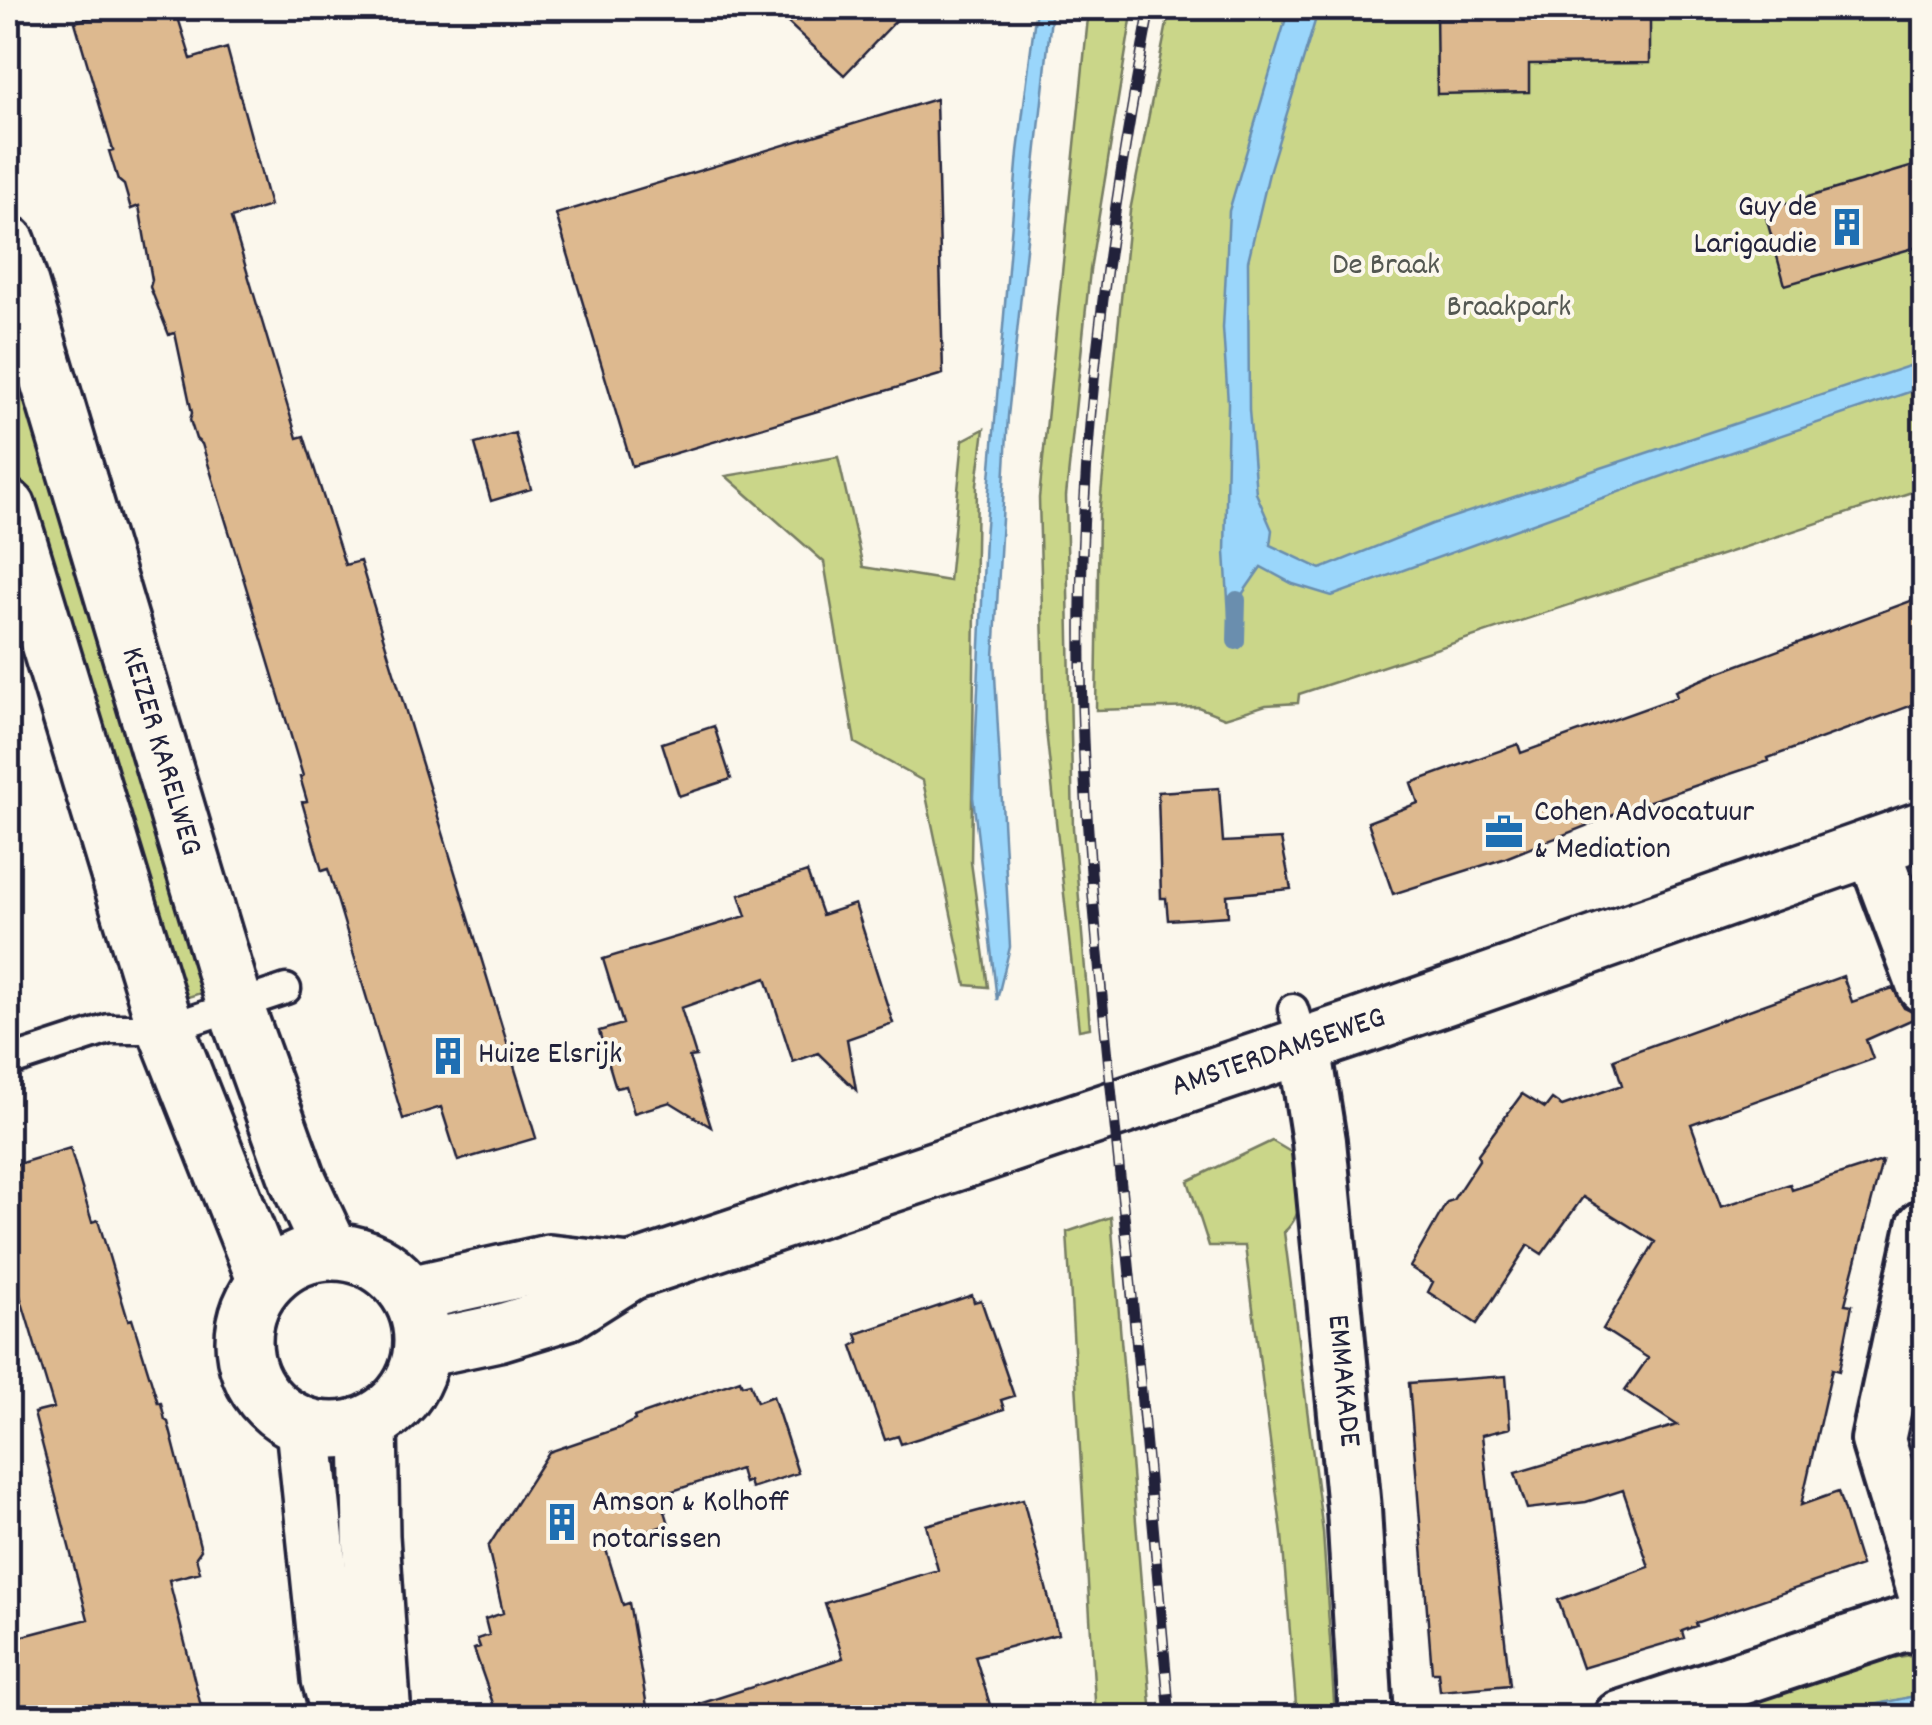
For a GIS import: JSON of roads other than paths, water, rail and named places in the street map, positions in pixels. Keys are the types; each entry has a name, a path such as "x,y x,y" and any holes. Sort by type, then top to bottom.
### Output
{"main road":[{"name":"KEIZER KARELWEG","path":"8,244 236,1008 298,1180 331,1251"},
{"path":"8,508 166,1029 266,1281"},
{"name":"AMSTERDAMSEWEG","path":"423,1349 498,1333 567,1312 630,1272 1299,1027 1924,829"},
{"path":"331,1251 376,1262 410,1294 422,1320 423,1349 406,1394 369,1424 337,1431 304,1427 273,1410 252,1382 242,1347 248,1311 266,1281 295,1259 331,1251"},
{"name":"AMSTERDAMSEWEG","path":"410,1294 549,1262 630,1272"},
{"path":"369,1424 370,1536 382,1718"},
{"path":"304,1427 330,1679 341,1718"}],"street":[{"path":"1872,848 1924,986"},
{"name":"EMMAKADE","path":"1299,1027 1319,1141 1354,1509 1366,1718"},
{"path":"1924,1226 1878,1440 1924,1591"},
{"path":"1620,1718 1904,1624 1924,1628"}],"lane":[{"path":"8,1062 110,1029 166,1029 286,989"}],"water":[{"path":"1036,8 1052,8 1008,416 994,657 1010,947 997,1000 973,797 985,537 1018,152"},
{"path":"1289,8 1319,8 1270,169 1248,261 1249,410 1256,493 1272,530 1270,545 1321,569 1432,524 1924,361 1924,387 1696,464 1332,596 1293,584 1261,567 1243,593 1241,623 1229,615 1225,552 1228,403 1223,328 1229,211"},
{"path":"1924,1694 1924,1717 1821,1717 1835,1713"}],"waterway":[{"path":"1236,641 1237,600"}],"railway":[{"path":"1150,8 1124,154 1094,376 1083,524 1081,671 1092,888 1170,1718"}],"place":[{"name":"Guy de Larigaudie","path":"1847,227"},
{"name":"Cohen Advocatuur & Mediation","path":"1504,832"},
{"name":"Huize Elsrijk","path":"448,1056"},
{"name":"Amson & Kolhoff notarissen","path":"562,1522"}],"park label":[{"name":"De Braak","path":"1386,267"},
{"name":"Braakpark","path":"1509,309"}]}
